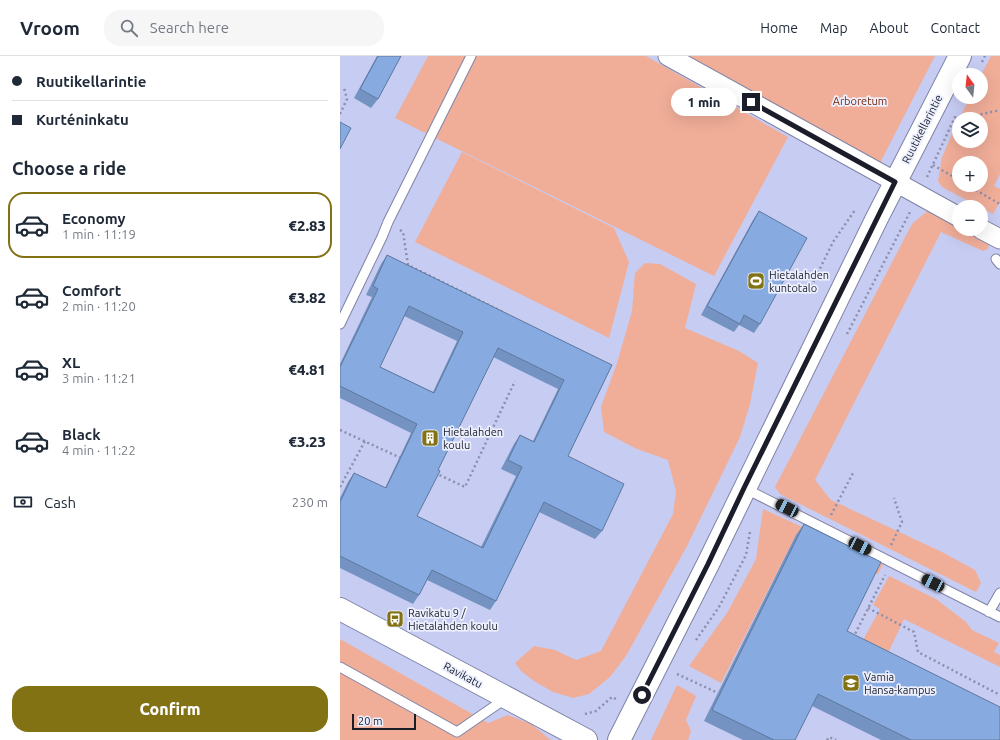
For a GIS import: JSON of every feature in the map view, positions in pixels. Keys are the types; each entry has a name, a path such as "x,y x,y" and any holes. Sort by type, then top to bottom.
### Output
{"main road":[{"name":"Ruutikellarintie","path":"619,740 708,564 895,182 960,56"},
{"name":"Ravikatu","path":"340,609 586,740"}],"street":[{"path":"668,56 952,212"},
{"path":"988,233 1000,239"}],"lane":[{"path":"340,324 388,222 471,56"},
{"path":"744,488 1000,617"},
{"path":"989,612 1000,593"},
{"path":"989,612 1000,610"},
{"path":"340,667 457,732 506,698"}],"path":[{"path":"340,114 347,99 344,88"},
{"path":"988,113 1000,110"},
{"path":"933,165 952,176"},
{"path":"979,192 1000,204"},
{"path":"809,291 833,242 856,208"},
{"path":"388,222 403,232 408,265 505,313"},
{"path":"429,470 465,487 515,381"},
{"path":"340,430 408,461"},
{"path":"340,487 365,441"},
{"path":"824,528 853,473"},
{"path":"851,640 868,608 902,522 894,498"},
{"path":"868,608 914,632 918,652 1000,695"},
{"path":"673,672 718,693"},
{"path":"827,740 828,737 836,740"}],"green space":[{"path":"428,56 646,56 788,137 714,276 395,118"},
{"name":"Arboretum","path":"688,56 935,56 880,163"},
{"path":"991,56 1000,56 1000,174 994,186 1000,189 1000,202 993,214 988,211 988,200 967,200 942,187 938,181 942,157 952,134 952,148 988,148 988,112 962,112 966,104 988,104 988,68 985,68"},
{"path":"462,152 614,228 629,262 609,338 415,242"},
{"path":"931,208 952,219 952,236 986,236 990,238 988,249 983,251 941,232 815,480 831,500 942,552 975,570 981,583 976,592 780,494 775,487 912,224"},
{"path":"645,263 660,264 696,284 685,328 739,351 758,363 750,404 740,437 687,546 626,656 610,677 589,694 573,698 553,692 534,681 521,671 515,663 534,646 555,650 576,660 601,651 673,514 676,491 668,460 637,449 604,432 601,407 617,363 632,311 635,273"},
{"path":"763,509 883,564 878,574 873,573 796,535 721,683 689,666 727,613 756,559"},
{"path":"889,576 936,599 966,622 972,630 999,643 994,652 1000,655 1000,667 904,619 883,664 857,651 880,609 873,605"},
{"path":"340,639 488,723 508,715 531,724 551,740 340,740"},
{"path":"677,685 696,696 686,720 691,731 688,740 651,740"}],"building":[{"path":"378,56 401,56 378,99 360,89"},
{"path":"340,122 351,128 340,149"},
{"name":"Hietalahden kuntotalo","path":"759,211 807,238 760,324 744,315 740,324 707,306"},
{"name":"Hietalahden koulu","path":"387,255 612,365 568,456 624,484 602,531 544,502 496,601 432,570 419,595 340,556 340,502 354,473 386,488 417,424 340,386 340,367 378,289 373,286","holes":["409,306 463,332 434,393 380,367","498,348 564,380 534,442 520,435 508,460 522,467 483,548 417,516"]},
{"path":"804,524 881,562 847,631 1000,707 1000,740 911,740 818,694 795,740 774,740 712,710"}],"place":[{"name":"Hietalahden kuntotalo","path":"756,281"},
{"name":"Hietalahden koulu","path":"430,438"},
{"name":"Ravikatu 9 / Hietalahden koulu","path":"395,619"},
{"name":"Vamia Hansa-kampus","path":"851,683"}],"route":[{"path":"642,695 708,564 895,182 751,102"}]}
